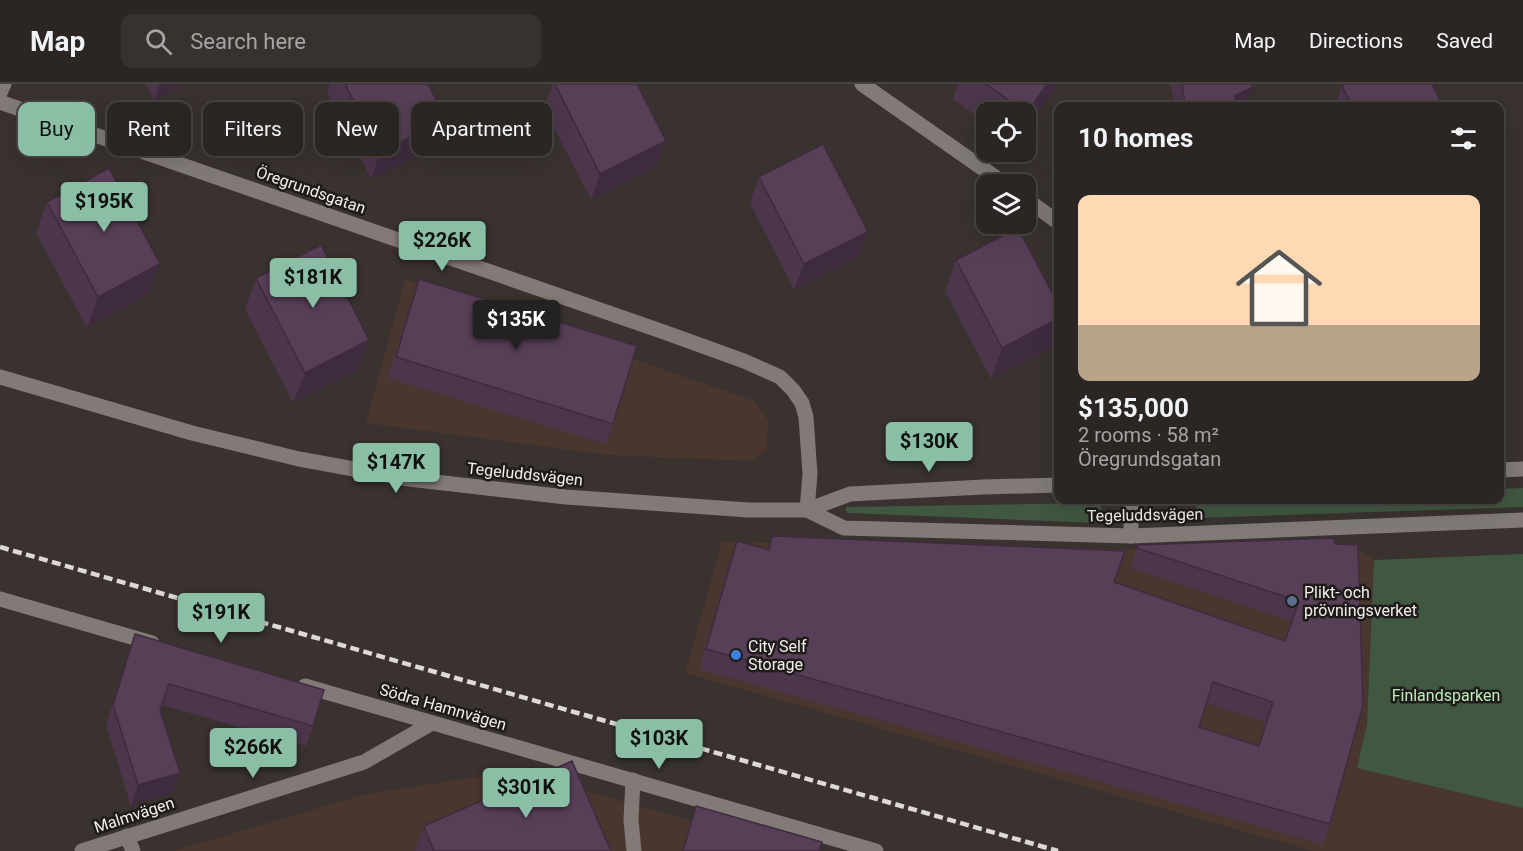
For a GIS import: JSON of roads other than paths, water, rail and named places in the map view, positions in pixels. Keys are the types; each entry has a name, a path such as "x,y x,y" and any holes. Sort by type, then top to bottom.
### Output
{"main road":[{"path":"0,93 4,84"},
{"path":"862,84 991,174"},
{"name":"Öregrundsgatan","path":"0,102 650,327 744,361 780,377 797,396 806,417 810,474 807,510"},
{"path":"1036,207 1054,220"},
{"name":"Tegeluddsvägen","path":"0,377 203,435 299,459 409,479 566,497 748,510 807,510 850,494 1054,485"},
{"path":"1504,470 1523,470"},
{"path":"1131,504 1131,536"},
{"name":"Tegeluddsvägen","path":"807,510 844,528 1131,536 1523,520"},
{"path":"0,599 166,646"},
{"name":"Södra Hamnvägen","path":"289,681 876,851"},
{"name":"Malmvägen","path":"82,851 364,762 432,723"},
{"path":"633,780 634,851"},
{"path":"127,836 133,851"}],"railway":[{"path":"0,547 1058,851"}],"place":[{"name":"Plikt- och prövningsverket","path":"1292,601"},
{"name":"City Self Storage","path":"736,655"}],"park label":[{"name":"Finlandsparken","path":"1446,695"}]}
